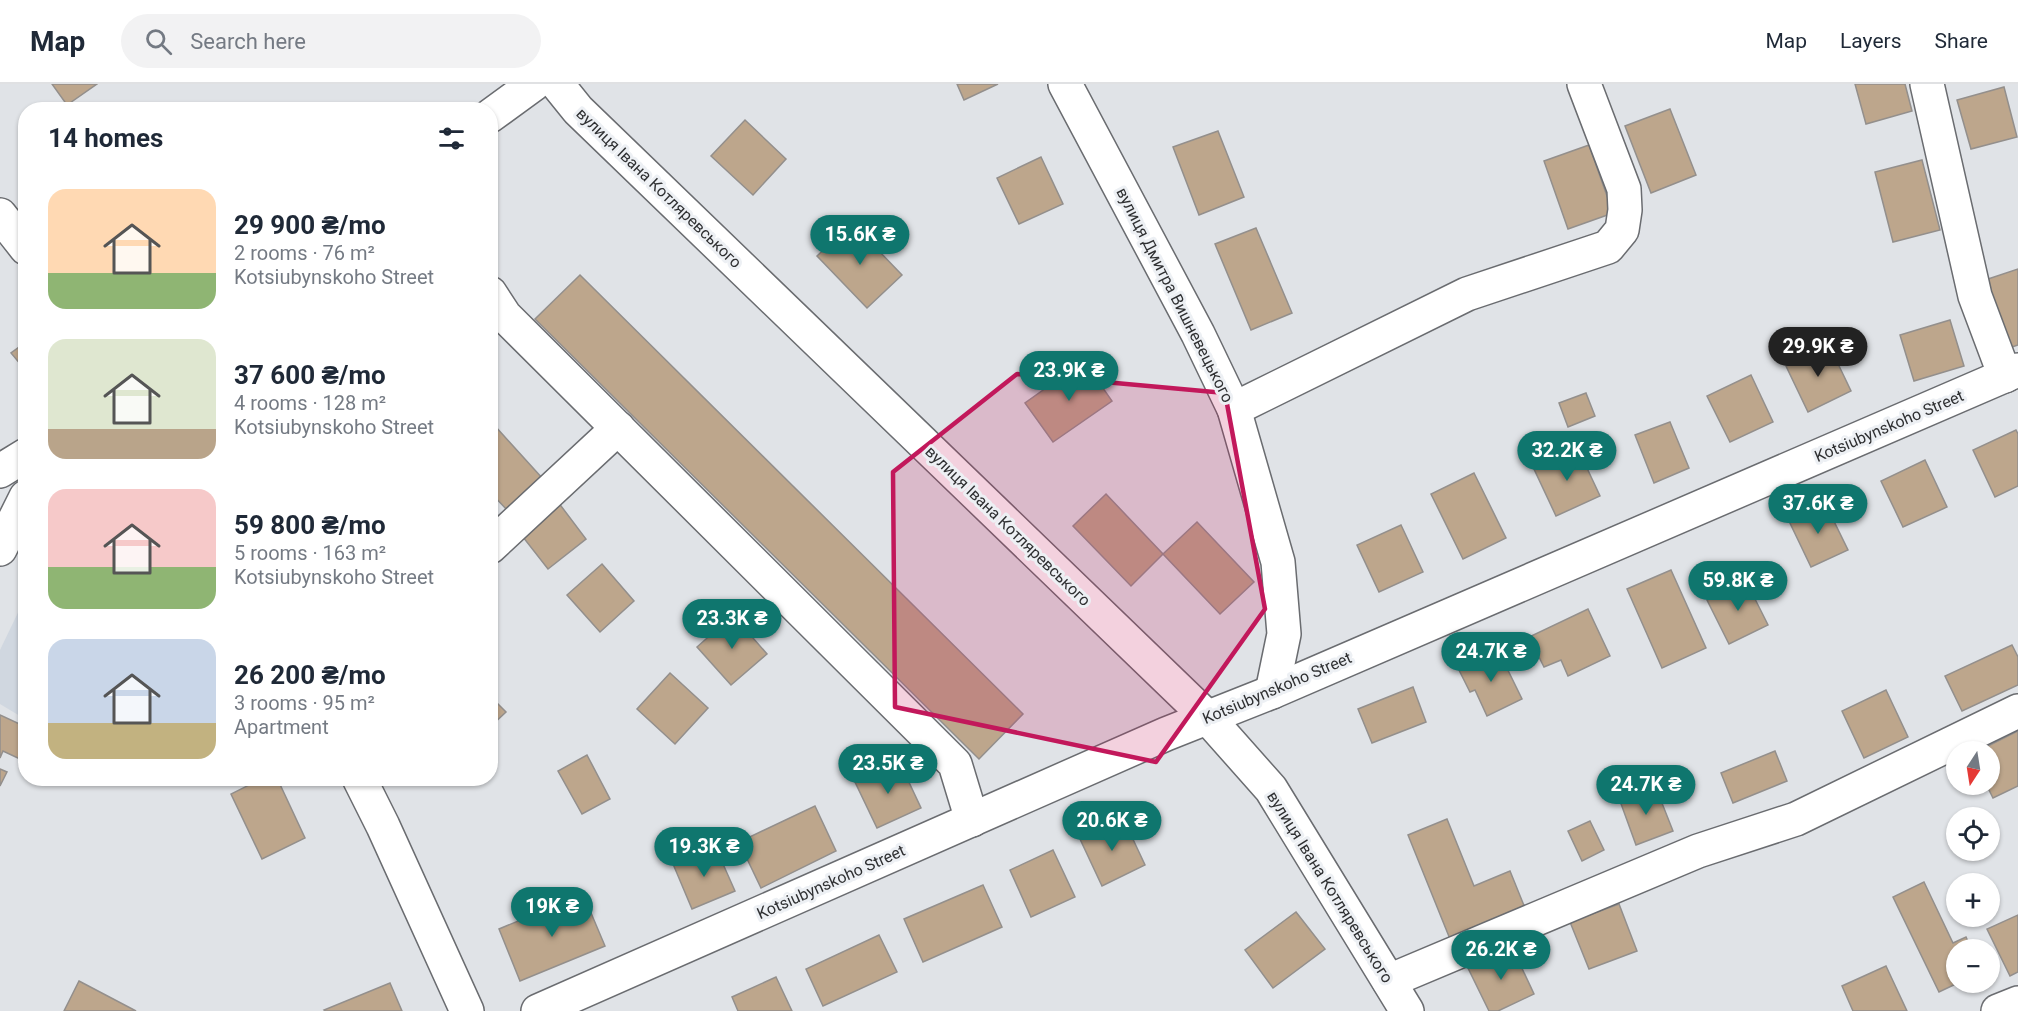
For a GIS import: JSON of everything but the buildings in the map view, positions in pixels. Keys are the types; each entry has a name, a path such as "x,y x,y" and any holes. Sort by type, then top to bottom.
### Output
{"street":[{"path":"498,110 534,84"},
{"name":"вулиця Івана Котляревського","path":"557,84 578,110 1208,718 1271,789 1407,1011"},
{"name":"вулиця Дмитра Вишневецького","path":"1065,84 1198,334 1234,409 1278,562 1284,634 1272,692"},
{"path":"1234,409 1467,294 1608,246 1622,230 1625,210 1624,189 1584,84"},
{"path":"1927,84 1975,296 2012,373"},
{"path":"0,215 18,238"},
{"path":"498,305 505,316 955,764 972,820"},
{"name":"Kotsiubynskoho Street","path":"538,1011 1166,734 1272,692 2012,373"},
{"path":"498,540 618,428"},
{"path":"0,471 18,460"},
{"path":"0,549 18,513"},
{"path":"1389,981 1698,851 1796,819 2018,711"},
{"path":"363,786 467,1011"},
{"path":"1998,1011 2018,1002"}],"highlighted area":[{"path":"1017,374 1225,393 1265,609 1156,762 895,707 893,472"}],"shaded area":[{"path":"18,613 18,715 0,704 0,650"}]}
